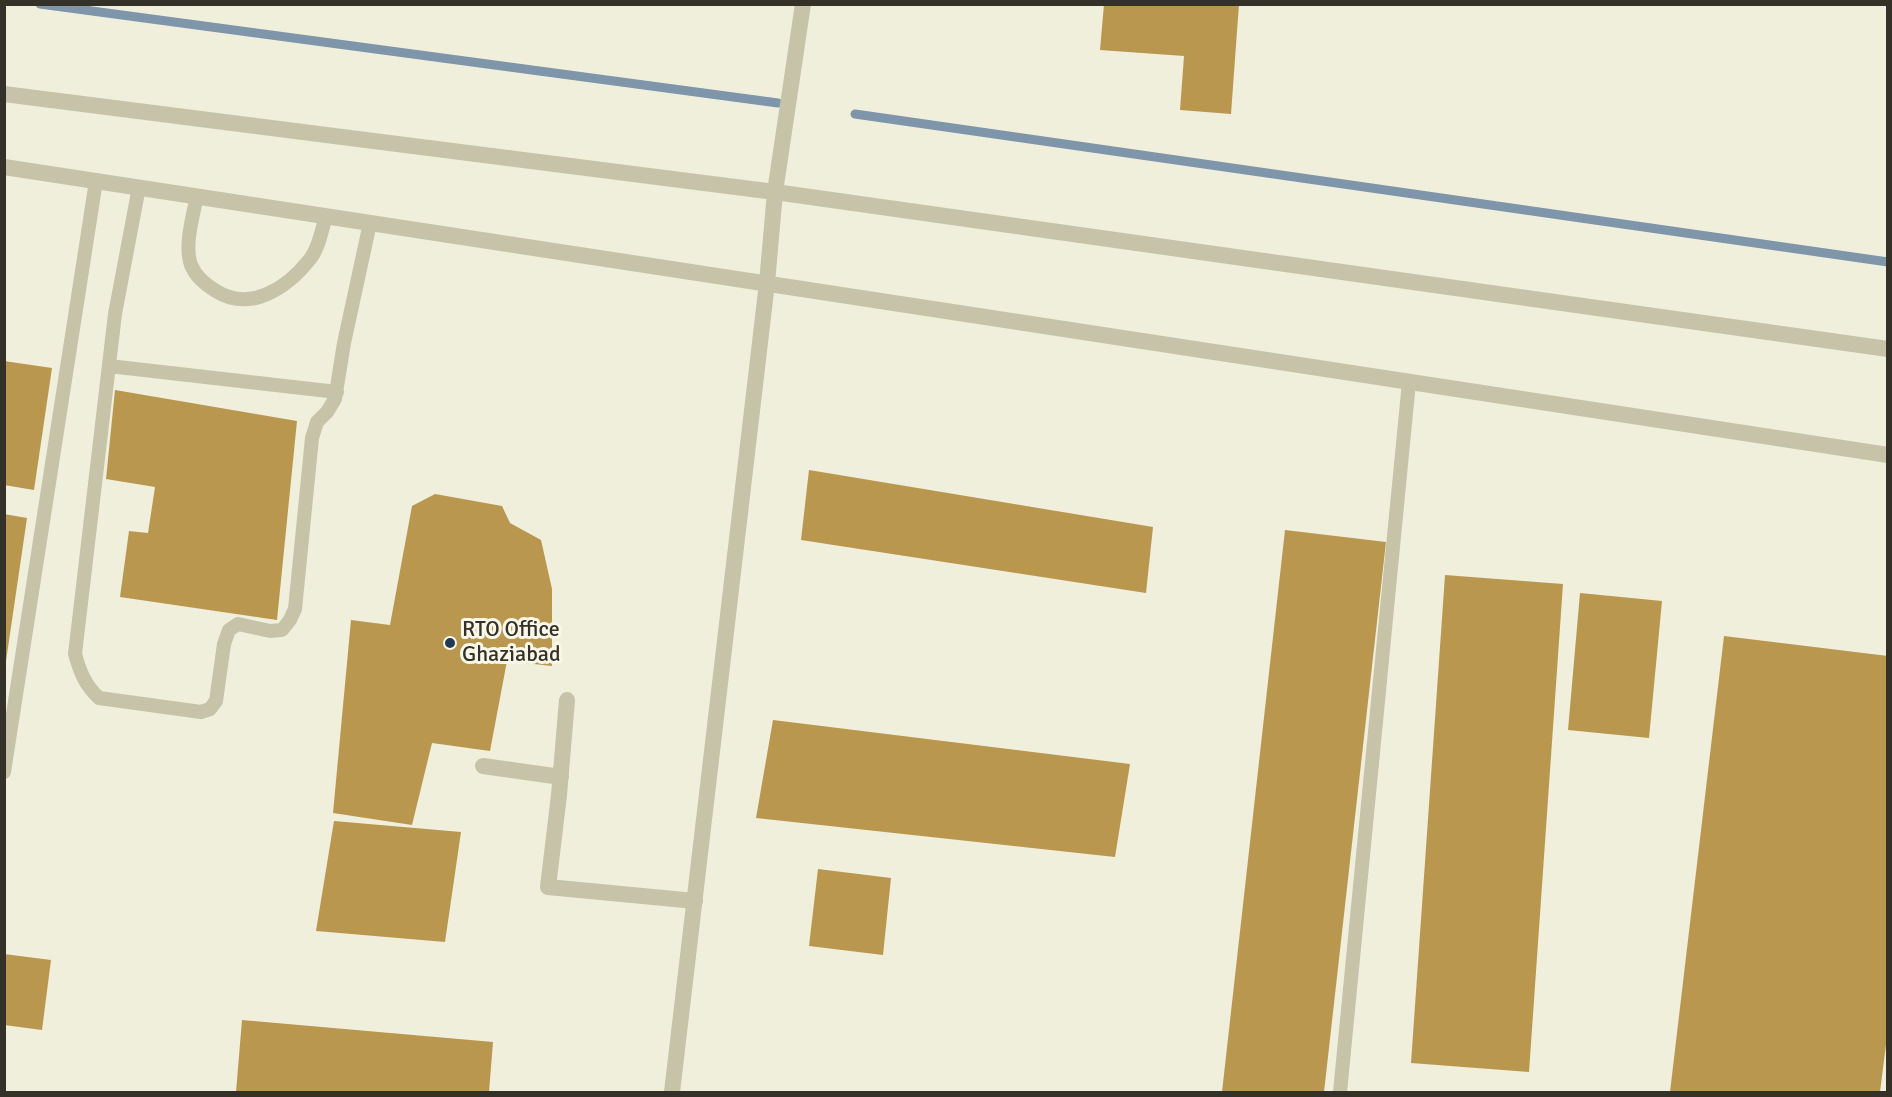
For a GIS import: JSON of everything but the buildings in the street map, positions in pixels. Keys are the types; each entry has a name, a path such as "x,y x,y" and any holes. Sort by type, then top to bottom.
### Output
{"street":[{"path":"672,1092 767,283 775,192 802,4"},
{"path":"4,94 775,192 1887,349"},
{"path":"4,167 1887,455"},
{"path":"567,700 561,777 548,887 695,900"},
{"path":"483,766 561,777"}],"lane":[{"path":"4,771 96,181"},
{"path":"139,187 115,314 75,654 81,675 89,689 99,698 201,712 210,709 216,701 224,644 229,630 238,624 270,631 282,630 290,620 295,609 312,438 317,422 327,412 337,392 344,343 370,223"},
{"path":"196,196 189,236 191,264 202,282 227,297 250,300 272,293 290,282 312,257 326,216"},
{"path":"109,366 337,392"},
{"path":"1340,1092 1409,382"}],"waterway":[{"path":"40,4 778,103"},
{"path":"855,114 1888,262"}],"place":[{"name":"RTO Office Ghaziabad","path":"450,643"}]}
